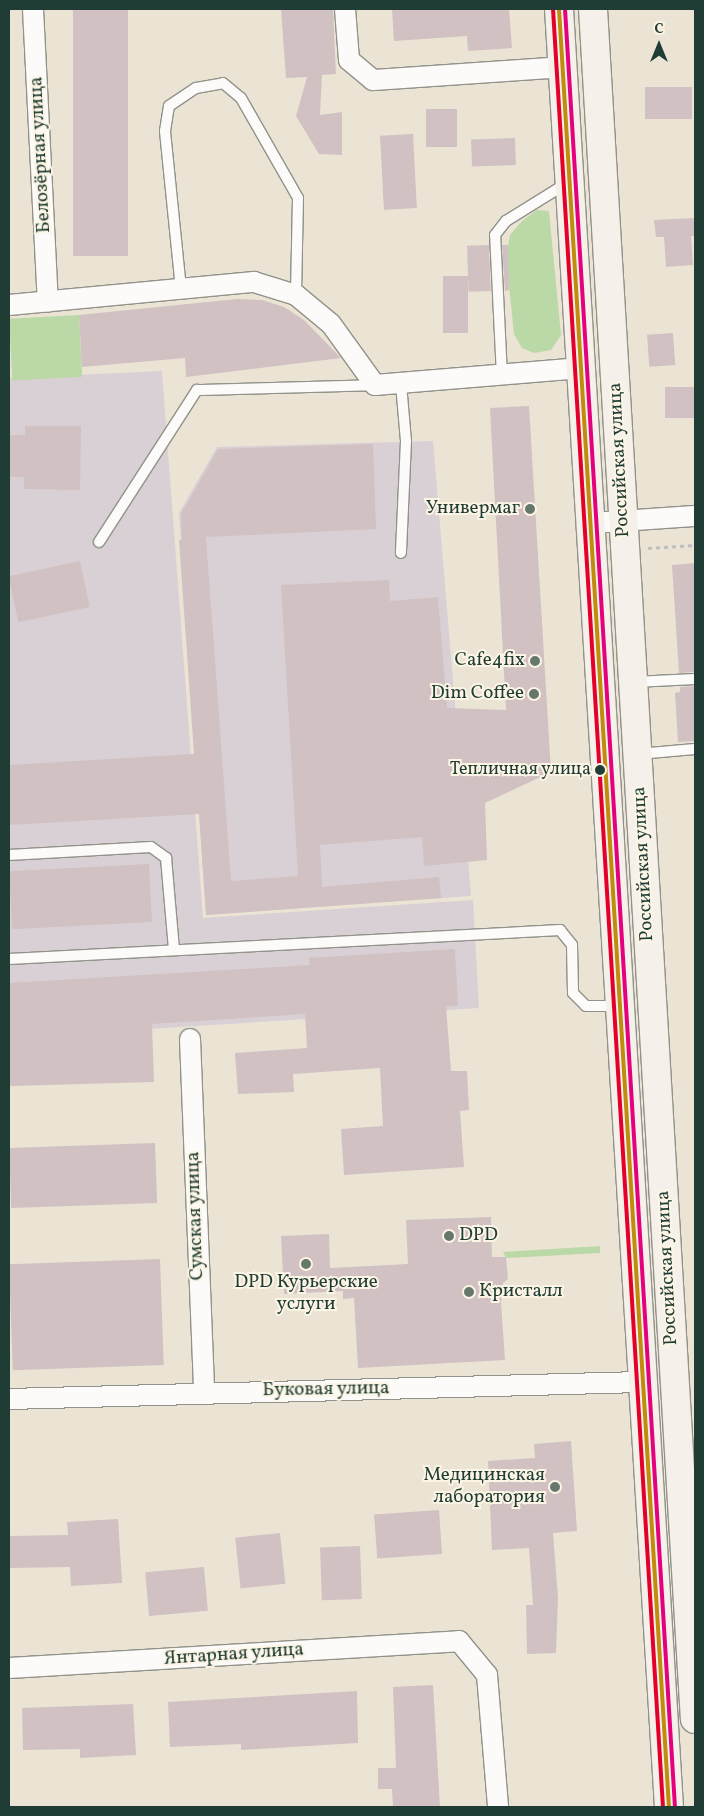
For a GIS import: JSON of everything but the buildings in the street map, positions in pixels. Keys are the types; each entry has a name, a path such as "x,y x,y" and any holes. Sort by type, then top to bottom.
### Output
{"main road":[{"name":"Российская улица","path":"559,9 669,1807"},
{"name":"Российская улица","path":"593,9 695,1719"}],"street":[{"name":"Белозёрная улица","path":"33,9 48,302"},
{"path":"345,9 349,60 373,80 562,67"},
{"path":"9,305 254,282 296,295 331,324 375,386 582,368"},
{"path":"591,523 695,516"},
{"name":"Сумская улица","path":"190,1039 204,1393"},
{"name":"Буковая улица","path":"9,1399 642,1382"},
{"name":"Янтарная улица","path":"9,1668 460,1641 487,1675 498,1807"}],"lane":[{"path":"181,289 165,132 169,106 196,88 223,83 241,98 298,198 296,295"},
{"path":"502,376 495,235 506,221 570,181"},
{"path":"401,384 406,441 401,553"},
{"path":"99,542 197,390 375,386"},
{"path":"633,682 695,679"},
{"path":"637,754 695,749"},
{"path":"9,855 151,847 166,858 174,949"},
{"path":"9,959 560,930 572,945 573,993 586,1006 620,1006"}],"path":[{"path":"640,549 695,545"}],"shaded area":[{"path":"162,371 203,918 473,900 479,1008 9,1038 9,378"},
{"path":"433,441 471,896 206,915 179,513 217,447"}],"green space":[{"path":"537,210 549,211 561,335 551,350 534,353 522,348 514,334 506,256 510,235 522,221"},
{"path":"79,315 82,377 12,381 9,319"},
{"path":"600,1246 600,1253 506,1258 503,1252"}],"transit line":[{"path":"553,9 663,1807"},
{"path":"559,9 669,1807"},
{"path":"565,9 675,1807"}],"place":[{"name":"Универмаг","path":"530,509"},
{"name":"Cafe4fix","path":"535,661"},
{"name":"Dim Coffee","path":"534,694"},
{"name":"Тепличная улица","path":"600,770"},
{"name":"DPD","path":"449,1236"},
{"name":"DPD Курьерские услуги","path":"306,1264"},
{"name":"Кристалл","path":"469,1292"},
{"name":"Медицинская лаборатория","path":"555,1487"}]}
